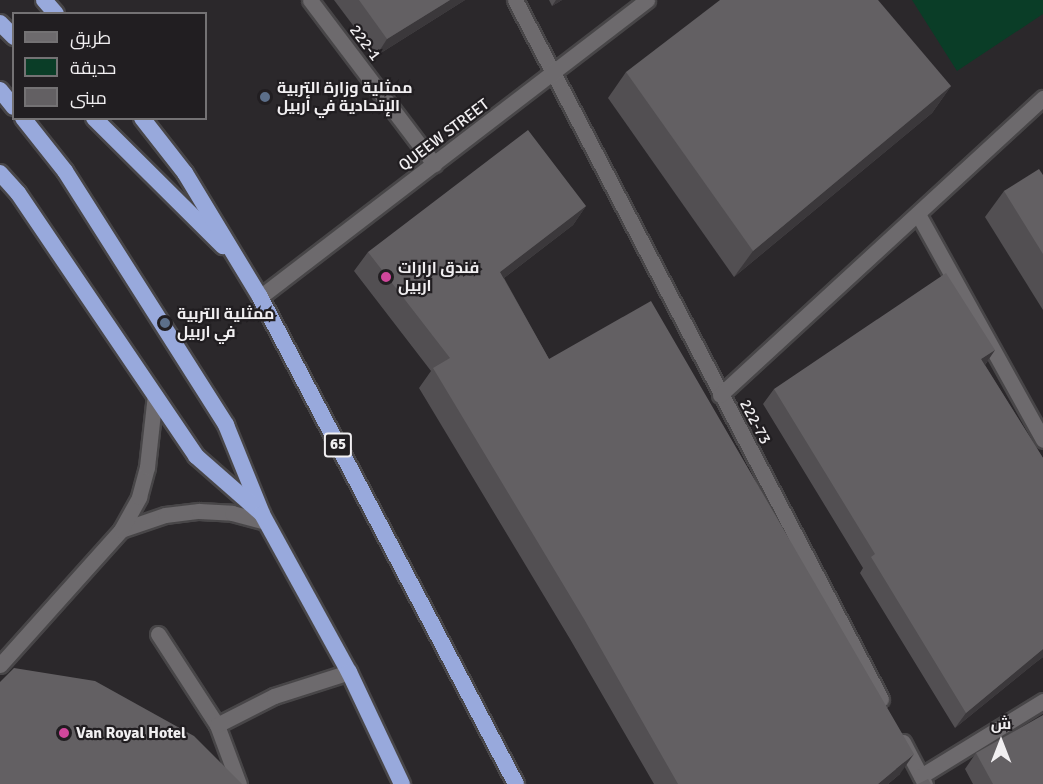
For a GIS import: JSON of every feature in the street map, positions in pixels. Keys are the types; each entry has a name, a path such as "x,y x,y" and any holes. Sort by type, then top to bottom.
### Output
{"highway":[{"path":"44,0 54,12"},
{"path":"0,23 12,35"},
{"path":"0,90 12,105"},
{"path":"25,120 65,171 226,424 264,518 349,672 402,784"},
{"name":"65","path":"96,120 241,263"},
{"name":"65","path":"144,120 186,173 241,263 516,784"},
{"path":"0,173 18,193 196,456 264,518"}],"street":[{"name":"222-1","path":"310,0 434,164"},
{"name":"222-73","path":"515,0 556,74 720,395 923,780"},
{"name":"QUEEW STREET","path":"260,297 556,74 647,0"},
{"path":"720,395 919,216 1043,98"},
{"path":"919,216 1043,440"},
{"path":"0,664 121,530 139,497 147,467 155,395"},
{"path":"121,530 165,515 198,511 264,518"},
{"path":"158,634 217,725 239,784"},
{"path":"217,725 274,696 349,672"},
{"path":"923,780 1043,701"}],"green space":[{"path":"912,0 1043,0 1043,14 957,71"}],"building":[{"path":"359,0 450,0 387,39"},
{"path":"720,0 878,0 951,86 753,251 626,72"},
{"path":"528,130 586,206 500,272 549,359 651,301 914,754 878,784 678,784 584,619 433,368 450,358 368,252"},
{"path":"1039,169 1043,175 1043,254 1004,191"},
{"path":"946,273 995,350 981,359 1043,458 1043,649 966,713 871,557 875,554 774,389"},
{"name":"Van Royal Hotel","path":"14,668 95,681 194,736 242,784 0,784 0,682"},
{"path":"1043,715 1043,784 993,784 976,753"},
{"path":"928,779 931,784 918,784"}],"place":[{"name":"ممثلية وزارة التربية الإتحادية في أربيل","path":"265,97"},
{"name":"فندق ارارات اربيل","path":"386,277"},
{"name":"ممثلية التربية في اربيل","path":"165,323"},
{"name":"Van Royal Hotel","path":"64,733"}]}
